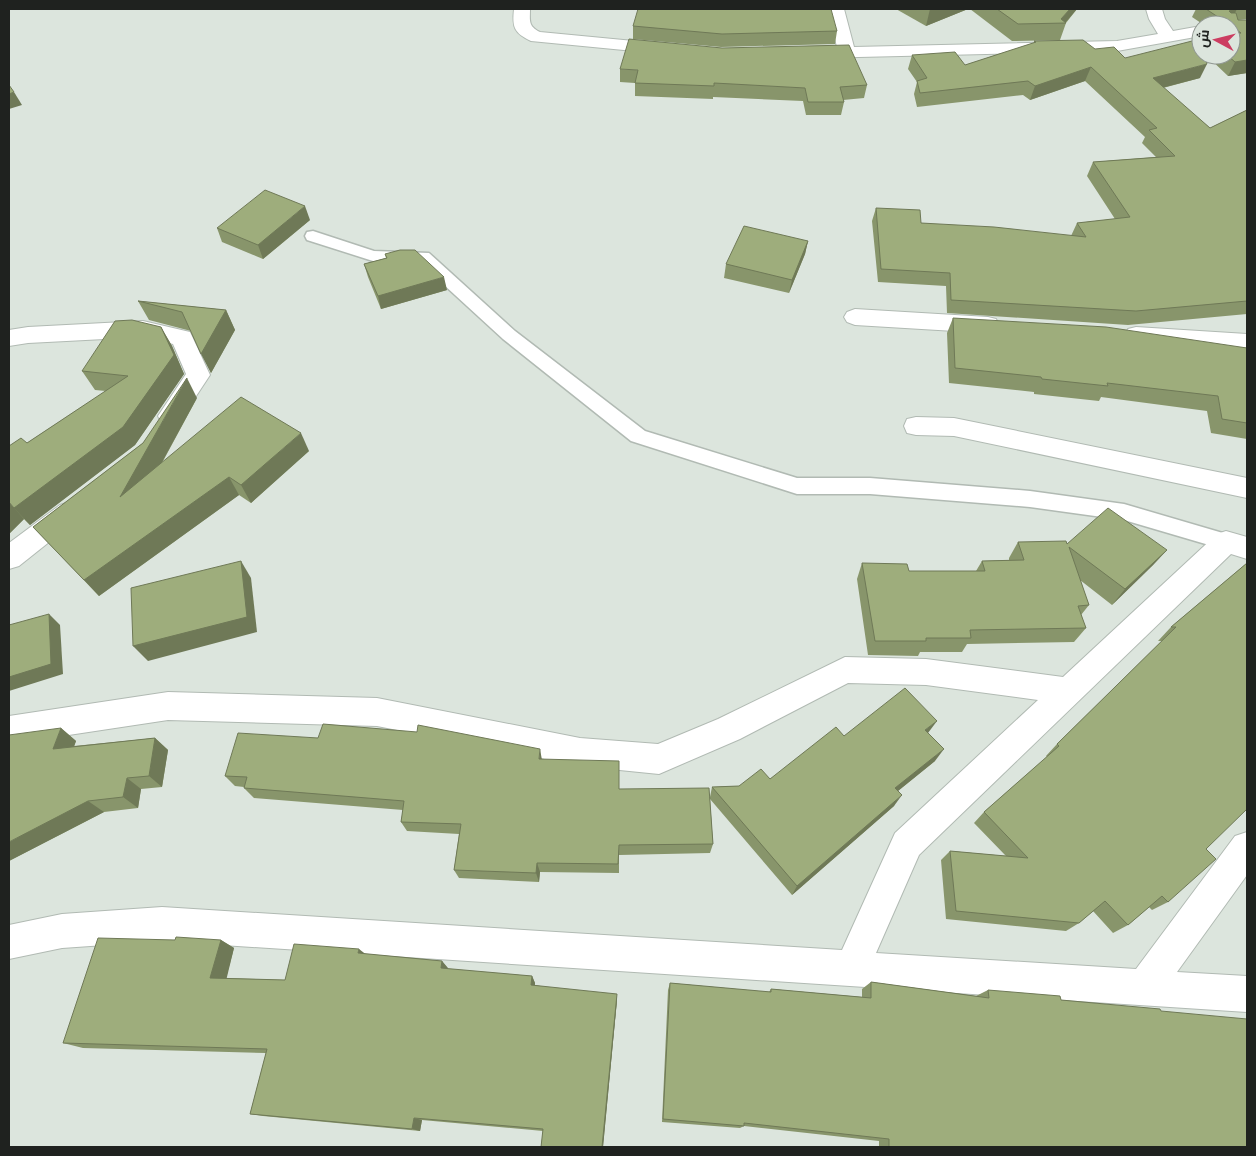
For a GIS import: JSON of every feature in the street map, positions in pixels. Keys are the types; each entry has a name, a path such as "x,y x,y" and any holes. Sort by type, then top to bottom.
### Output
{"street":[{"path":"522,9 521,25 526,32 537,37 682,50"},
{"path":"836,9 846,52"},
{"path":"1154,9 1156,19 1169,38"},
{"path":"798,53 1117,46 1191,33"},
{"path":"855,317 1009,326"},
{"path":"9,338 28,335 143,329 182,338 198,375 156,437"},
{"path":"1118,333 1247,342"},
{"path":"916,426 954,427 1247,488"},
{"path":"9,558 85,500"},
{"path":"851,968 907,844 1068,691 1237,545"},
{"path":"9,730 168,706 377,712 580,752 659,759 729,729 845,670 926,672 1068,691"},
{"path":"1145,987 1247,848"},
{"path":"9,942 62,931 162,924 1247,994"}],"lane":[{"path":"313,236 373,256 423,257 509,335 638,436 797,486 870,486 1030,499 1124,512 1237,545"}],"building":[{"path":"638,9 831,9 837,31 722,34 633,26"},
{"path":"997,9 1070,9 1061,19 1066,23 1018,24"},
{"path":"1206,9 1234,9 1229,11 1236,13 1237,15 1215,15"},
{"path":"1241,20 1247,20 1247,60 1241,61"},
{"path":"629,39 722,48 849,45 867,85 840,87 844,102 808,102 805,88 714,83 714,86 635,83 638,70 620,69"},
{"path":"1083,40 1095,49 1114,47 1125,58 1191,41 1191,65 1203,65 1153,78 1210,128 1247,110 1247,301 1136,311 951,300 950,273 881,269 876,208 920,210 921,223 994,227 1086,237 1077,223 1130,217 1093,162 1175,156 1149,130 1157,128 1091,67 1035,86 1028,81 920,93 917,81 927,78 912,55 955,52 965,65 1036,42 1034,41"},
{"path":"9,85 14,92 9,94"},
{"path":"265,190 305,206 258,245 217,228"},
{"path":"744,226 808,241 792,280 726,264"},
{"path":"400,250 415,250 444,277 378,296 364,264 387,258 385,254"},
{"path":"138,301 226,310 201,354 182,312"},
{"path":"953,318 1106,327 1247,348 1247,423 1222,419 1218,396 1107,383 1108,386 1042,379 1041,377 955,368"},
{"path":"132,320 161,327 174,355 123,427 14,508 9,502 9,446 21,438 27,443 128,376 82,371 115,321"},
{"path":"187,378 120,497 241,397 301,433 241,485 229,477 84,580 33,527 143,443"},
{"path":"1108,508 1167,550 1125,589 1069,547 1089,605 1078,606 1086,628 970,630 971,638 926,638 926,641 875,641 862,563 907,564 909,571 985,571 982,561 1024,560 1018,542 1066,541 1067,544"},
{"path":"241,561 247,617 133,646 131,588"},
{"path":"1247,563 1247,809 1206,849 1216,859 1168,902 1162,896 1128,925 1105,901 1079,923 956,911 950,851 1028,858 984,812 1059,746 1057,744 1176,627 1171,627"},
{"path":"49,614 51,664 9,677 9,625"},
{"path":"905,688 937,721 925,730 944,749 895,788 902,795 797,886 712,787 739,786 761,769 770,779 836,727 844,736"},
{"path":"323,724 417,732 418,725 540,749 539,759 619,761 619,789 709,788 713,844 619,845 618,864 537,863 536,873 454,870 461,824 401,822 404,801 244,788 247,777 225,776 238,733 318,738"},
{"path":"61,728 53,749 155,738 149,776 127,778 123,797 88,801 9,842 9,735"},
{"path":"176,937 221,940 210,978 285,980 294,944 359,949 358,953 442,961 441,968 532,976 531,985 617,994 602,1147 541,1147 543,1129 414,1118 412,1129 250,1114 267,1049 63,1043 98,938 175,940"},
{"path":"871,982 989,998 988,990 1060,996 1061,1000 1247,1019 1247,1147 889,1147 889,1139 744,1123 744,1126 663,1119 670,983 771,992 771,989 871,998"}]}
